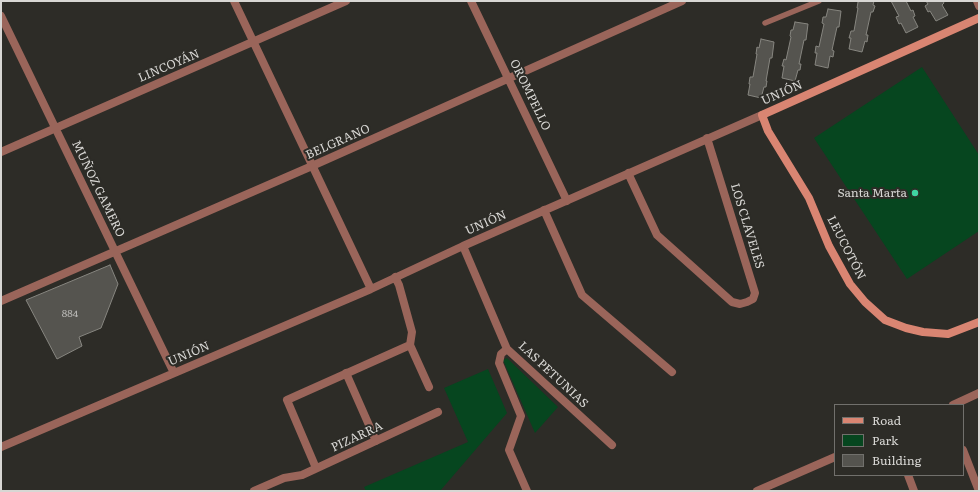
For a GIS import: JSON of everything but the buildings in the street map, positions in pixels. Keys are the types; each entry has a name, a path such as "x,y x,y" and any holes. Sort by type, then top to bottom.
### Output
{"street":[{"path":"234,1 371,289"},
{"name":"LINCOYÁN","path":"1,152 346,1"},
{"name":"OROMPELLO","path":"471,1 567,201"},
{"name":"BELGRANO","path":"1,301 312,166 682,1"},
{"path":"977,1 979,6"},
{"name":"MUÑOZ GAMERO","path":"1,16 174,373"},
{"name":"UNIÓN","path":"1,447 371,289 463,246 979,18"},
{"name":"LEUCOTÓN","path":"762,115 768,131 808,198 829,246 850,284 865,302 885,320 906,328 923,332 948,334 979,322"},
{"name":"LOS CLAVELES","path":"628,173 657,235 732,302 740,304 747,302 753,298 755,293 707,138"},
{"path":"544,210 582,295 672,372"},
{"name":"LAS PETUNIAS","path":"463,246 507,349 612,445"},
{"path":"395,277 399,284 412,332 410,345 429,387"},
{"path":"316,468 287,400 410,345"},
{"path":"507,349 501,354 499,363 521,416 509,450 527,491"},
{"path":"346,374 376,441"},
{"path":"955,404 979,393"},
{"name":"PIZARRA","path":"254,491 284,478 302,475 438,412"},
{"path":"964,453 979,491"},
{"path":"757,491 834,457"},
{"path":"908,476 914,491"}],"lane":[{"path":"765,23 820,1"}],"green space":[{"name":"Santa Marta","path":"922,67 979,155 979,231 907,279 814,138"},
{"path":"507,358 558,407 535,433 503,360"},
{"path":"488,369 507,413 440,491 366,491 364,487 468,442 444,388"}],"place":[{"name":"Santa Marta","path":"915,193"}]}
